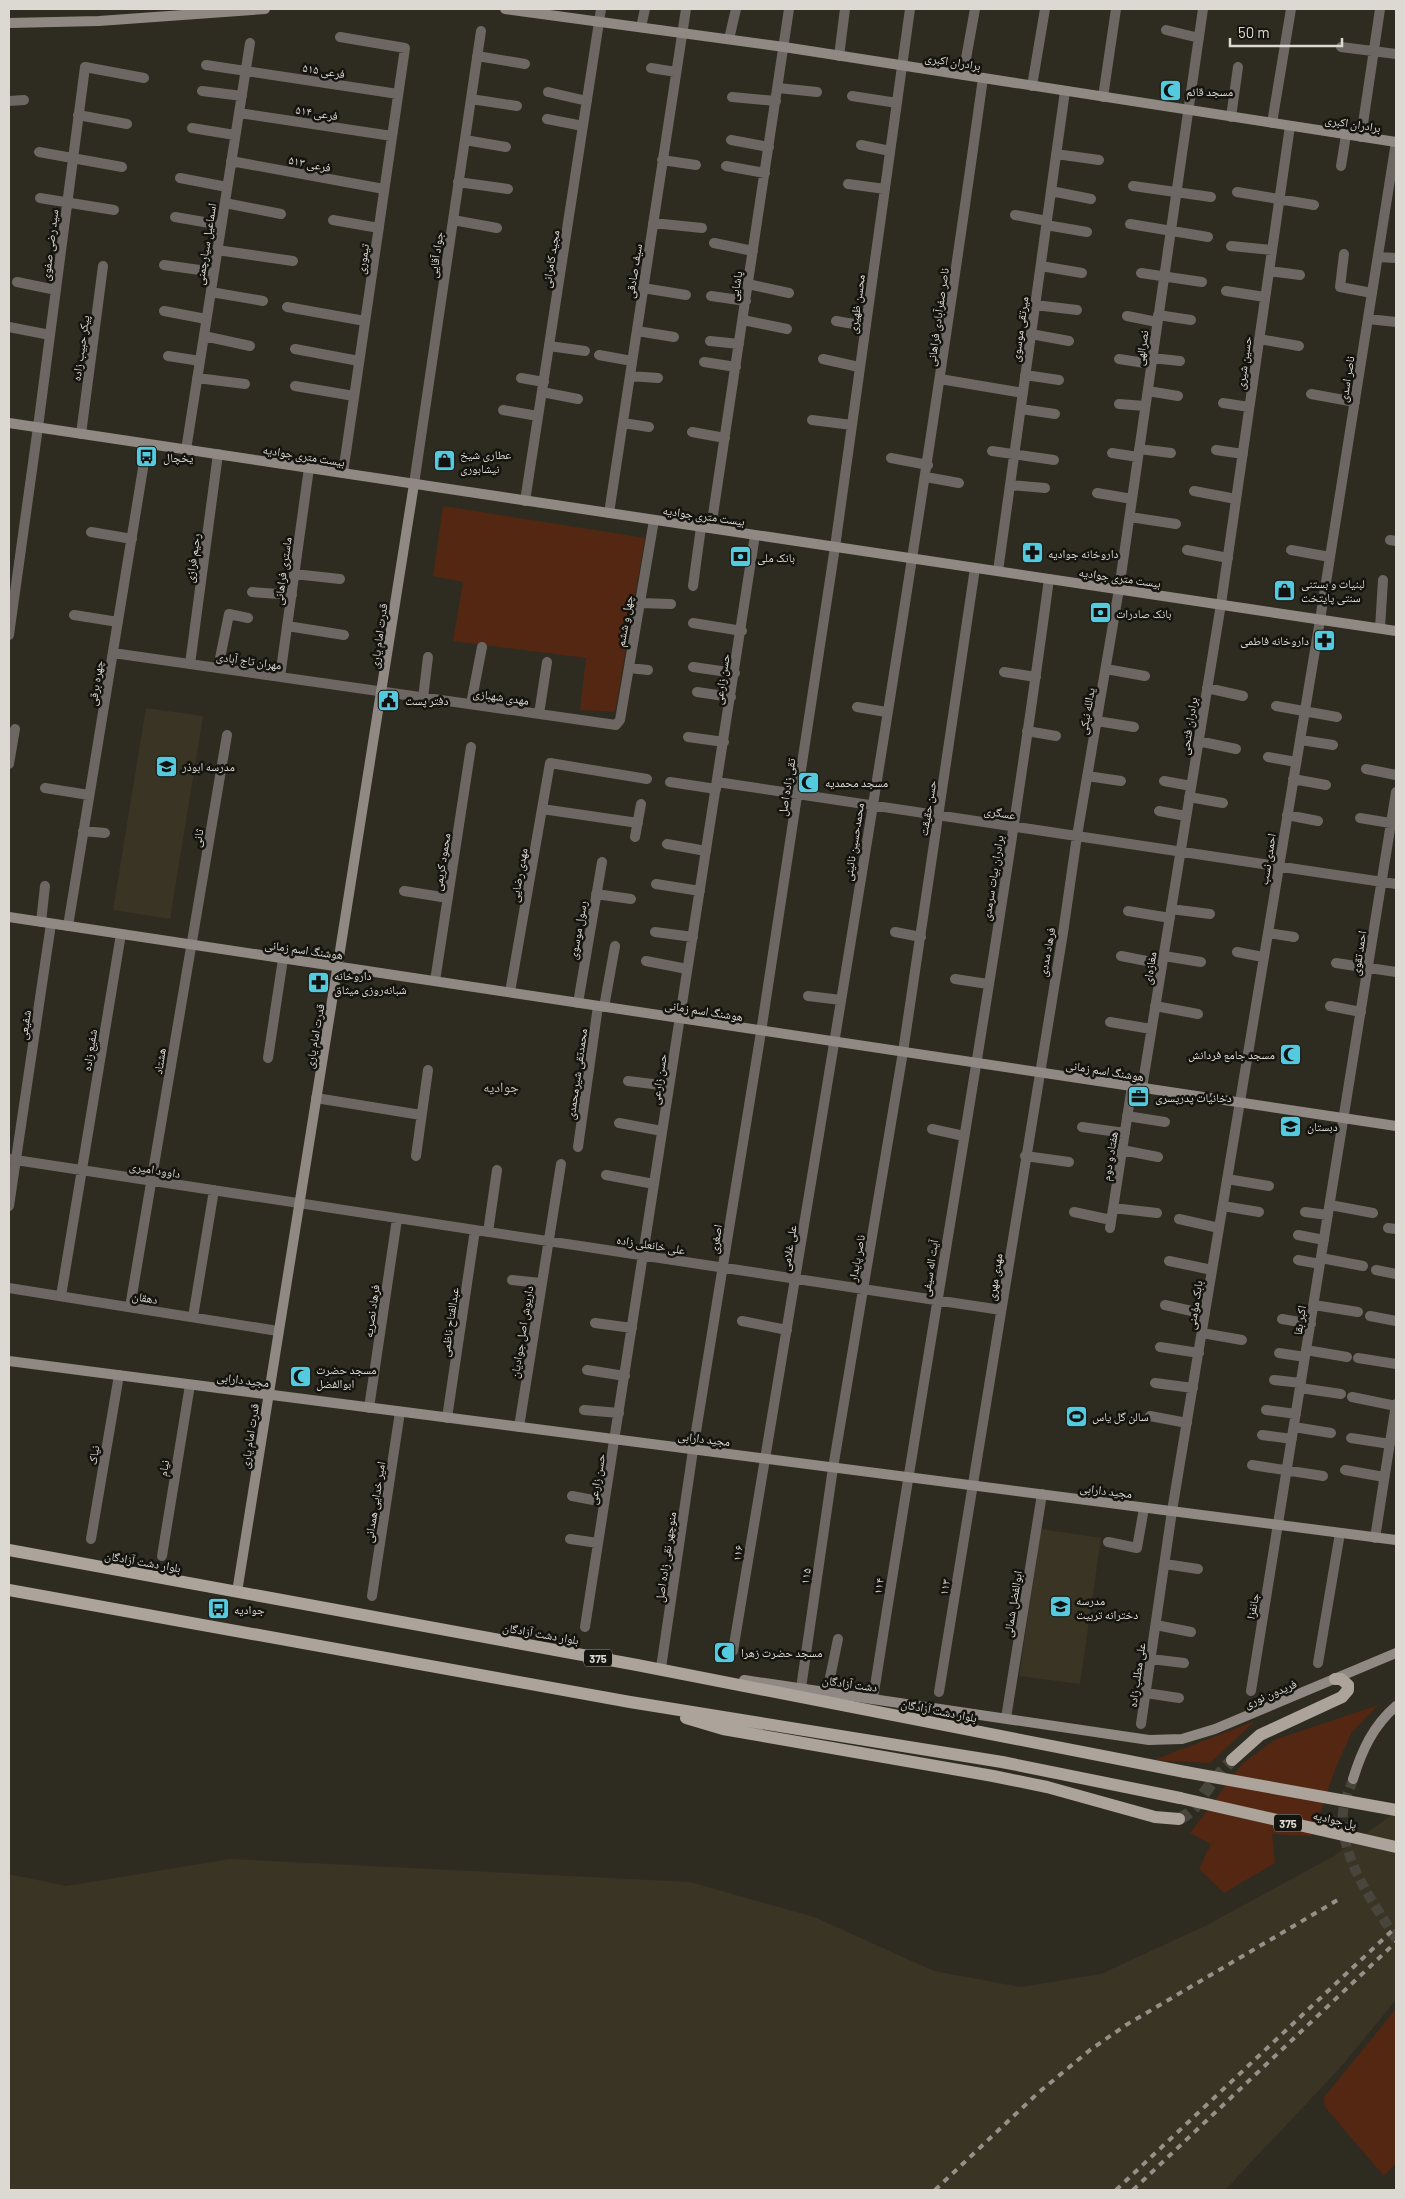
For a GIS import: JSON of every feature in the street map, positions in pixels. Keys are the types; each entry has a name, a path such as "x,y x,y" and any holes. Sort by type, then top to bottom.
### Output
{"main road":[{"name":"بلوار دشت آزادگان","path":"9,1550 637,1665 1186,1772"},
{"name":"375","path":"9,1590 630,1702"},
{"path":"1232,1760 1260,1735 1342,1698 1348,1690 1348,1685 1342,1679 1335,1679"},
{"name":"پل جوادیه","path":"630,1702 1002,1762 1180,1798 1396,1847"},
{"path":"630,1702 723,1729 993,1776 1047,1788 1155,1817 1179,1819"},
{"name":"پل جوادیه","path":"1186,1772 1396,1810"}],"street":[{"path":"9,23 99,21 265,9"},
{"name":"برادران اکبری","path":"505,9 784,47 1396,142"},
{"name":"مجید کامرانی","path":"525,500 601,9"},
{"path":"641,28 645,9"},
{"name":"سیف صادقی","path":"609,513 686,9"},
{"path":"729,40 736,9"},
{"name":"پاشایی","path":"693,586 725,438 789,9"},
{"path":"839,56 845,9"},
{"name":"محسن ظهیری","path":"835,547 910,9"},
{"path":"963,75 975,9"},
{"path":"1032,86 1045,9"},
{"path":"1102,97 1116,9"},
{"name":"نصرالهی","path":"1119,590 1203,9"},
{"path":"1272,123 1291,9"},
{"path":"1360,137 1380,9"},
{"path":"1166,30 1199,38"},
{"name":"جواد آقایی","path":"414,484 481,31"},
{"name":"تیموری","path":"340,38 405,48 343,473"},
{"name":"اسماعیل سیارچمنی","path":"186,450 250,43"},
{"path":"1341,47 1396,54"},
{"path":"477,56 525,64"},
{"name":"فرعی ۵۱۵","path":"206,65 398,94"},
{"name":"سید رضی صفوی","path":"9,635 85,66 144,78"},
{"path":"651,68 676,72"},
{"path":"1231,117 1238,68"},
{"name":"ناصر صفرآبادی فراهانی","path":"912,558 928,465 983,78"},
{"path":"778,88 816,92"},
{"path":"202,91 242,96"},
{"name":"میرتقی موسوی","path":"998,571 1065,91"},
{"path":"548,92 587,100"},
{"path":"852,96 897,104"},
{"path":"732,97 776,101"},
{"path":"471,99 517,106"},
{"path":"9,101 24,100"},
{"name":"فرعی ۵۱۴","path":"239,113 392,136"},
{"path":"78,116 126,124"},
{"path":"547,119 583,126"},
{"name":"حسین شیری","path":"1221,604 1290,126"},
{"path":"192,128 235,136"},
{"path":"1341,166 1346,134"},
{"path":"465,140 506,147"},
{"path":"730,140 769,146"},
{"name":"ناصر اسدی","path":"1320,620 1396,142"},
{"path":"860,145 890,151"},
{"path":"39,152 122,167"},
{"path":"1056,154 1098,160"},
{"path":"662,160 696,165"},
{"name":"فرعی ۵۱۳","path":"231,161 384,189"},
{"path":"726,166 765,173"},
{"path":"180,178 227,187"},
{"path":"458,182 508,189"},
{"path":"848,184 885,189"},
{"path":"1133,186 1211,197"},
{"path":"1051,191 1091,198"},
{"path":"1237,192 1314,205"},
{"path":"40,198 67,204 114,210"},
{"path":"224,203 282,214"},
{"path":"1015,215 1087,232"},
{"path":"176,217 221,225"},
{"path":"333,220 379,228"},
{"path":"453,220 497,228"},
{"path":"653,222 702,228"},
{"path":"1130,224 1208,237"},
{"path":"714,243 753,251"},
{"path":"1231,246 1272,250"},
{"path":"217,250 294,261"},
{"path":"1344,254 1340,287 1372,293"},
{"path":"1378,257 1396,258"},
{"path":"164,265 214,272"},
{"name":"پیکر حبیب زاده","path":"81,434 103,266"},
{"path":"1041,266 1082,273"},
{"path":"1269,271 1300,275"},
{"path":"1141,273 1202,282"},
{"path":"17,282 56,290"},
{"path":"748,284 789,294"},
{"path":"643,288 686,295"},
{"path":"1226,291 1265,297"},
{"path":"210,292 262,301"},
{"path":"711,296 746,301"},
{"path":"1035,305 1077,310"},
{"path":"287,307 365,321"},
{"path":"164,311 206,319"},
{"path":"1127,316 1191,320"},
{"path":"1368,319 1396,322"},
{"path":"743,320 787,329"},
{"path":"836,321 866,326"},
{"path":"9,327 50,335"},
{"path":"637,331 674,337"},
{"path":"1031,334 1069,341"},
{"path":"204,336 250,346"},
{"path":"1259,339 1299,346"},
{"path":"710,341 739,344"},
{"path":"549,346 585,351"},
{"path":"295,349 359,360"},
{"path":"599,355 632,361"},
{"path":"168,356 200,361"},
{"path":"823,359 859,367"},
{"path":"1118,359 1180,361"},
{"path":"704,362 736,367"},
{"path":"1026,375 1059,380"},
{"path":"630,376 658,378"},
{"path":"197,378 245,384"},
{"path":"521,378 578,399"},
{"path":"940,379 1023,393"},
{"path":"295,386 354,396"},
{"path":"1148,391 1178,396"},
{"path":"1311,394 1355,402"},
{"path":"1223,403 1249,407"},
{"path":"1120,404 1145,406"},
{"path":"503,410 538,416"},
{"path":"1021,410 1055,414"},
{"path":"812,420 852,425"},
{"path":"623,422 649,427"},
{"name":"بیست متری جوادیه","path":"9,423 1396,631"},
{"path":"692,432 725,438"},
{"name":"چهره برقی","path":"68,926 147,444"},
{"path":"1216,450 1243,454"},
{"path":"992,451 1054,460"},
{"path":"1112,453 1171,453"},
{"name":"رحیم فرازی","path":"190,664 218,454"},
{"path":"892,458 928,465"},
{"name":"ماستری فراهانی","path":"280,678 309,468"},
{"path":"926,477 959,482"},
{"name":"قدرت امام یاری","path":"237,1592 298,1204 339,967 414,484"},
{"path":"1010,485 1045,488"},
{"path":"1194,491 1236,499"},
{"path":"1097,493 1132,499"},
{"path":"1130,517 1176,524"},
{"name":"چهل و ششم","path":"616,725 620,720 654,520"},
{"path":"90,532 132,539"},
{"name":"حسن زارعی","path":"585,1627 756,535"},
{"name":"تقی زاده اصل","path":"762,1032 835,547"},
{"path":"1187,550 1228,558"},
{"path":"1291,550 1330,557"},
{"name":"محمدحسین نائینی","path":"835,1042 912,558"},
{"name":"حسن حقیقت","path":"903,1052 975,568"},
{"path":"294,574 340,579"},
{"name":"برادران بیات سرمدی","path":"976,1063 1036,677 1049,579"},
{"path":"1380,628 1384,580"},
{"name":"یدالله نیکی","path":"1077,836 1119,590"},
{"path":"252,592 292,595"},
{"path":"640,603 671,604"},
{"name":"برادران فتحی","path":"1180,851 1221,604"},
{"path":"218,668 229,614 248,618"},
{"path":"74,615 118,622"},
{"name":"احمدی نسب","path":"1240,1103 1320,620"},
{"path":"693,623 742,631"},
{"path":"287,626 344,635"},
{"path":"471,704 482,647"},
{"name":"مهران تاج آبادی","path":"113,653 382,692"},
{"path":"423,698 428,657"},
{"path":"539,714 547,662"},
{"path":"693,667 735,674"},
{"path":"628,668 648,670"},
{"path":"1106,669 1145,676"},
{"path":"1004,672 1036,677"},
{"path":"1207,688 1243,696"},
{"name":"مهدی شهبازی","path":"382,692 616,725"},
{"path":"697,692 731,697"},
{"path":"1276,706 1337,717"},
{"path":"857,707 886,712"},
{"path":"1097,720 1134,727"},
{"path":"9,764 15,729"},
{"path":"1027,731 1056,736"},
{"name":"ثانی","path":"191,945 227,734"},
{"path":"688,737 724,742"},
{"path":"1301,740 1333,746"},
{"path":"1198,741 1236,750"},
{"name":"محمود کریمی","path":"435,981 471,746"},
{"path":"1268,757 1296,762"},
{"name":"مهدی رضایی","path":"510,992 550,763 647,779"},
{"path":"1366,769 1396,775"},
{"path":"1087,776 1121,781"},
{"path":"1293,779 1326,785"},
{"path":"1164,781 1191,786"},
{"name":"عسگری","path":"670,782 798,794 1396,884"},
{"path":"45,788 89,795"},
{"path":"1189,797 1223,803"},
{"name":"احمد تقوی","path":"1344,1118 1382,882 1394,824 1396,798"},
{"path":"635,837 641,804"},
{"path":"542,809 638,823"},
{"path":"1159,811 1186,816"},
{"path":"1287,815 1318,821"},
{"path":"1360,818 1394,824"},
{"path":"84,831 105,833"},
{"name":"فرهاد مددی","path":"1039,1072 1063,933 1077,836"},
{"path":"667,844 706,850"},
{"name":"مغازه‌ای","path":"1137,1087 1151,1029 1180,851"},
{"name":"رسول موسوی","path":"578,1003 602,862"},
{"path":"656,884 700,891"},
{"name":"شفیعی","path":"9,1206 12,1159 46,923 45,886"},
{"path":"404,891 448,898"},
{"path":"596,894 631,899"},
{"path":"1128,911 1210,914"},
{"name":"هوشنگ اسم زمانی","path":"9,917 762,1032 1396,1126"},
{"path":"655,932 692,937"},
{"path":"895,932 921,937"},
{"path":"1268,933 1294,937"},
{"name":"شفیع زاده","path":"61,1296 121,934"},
{"name":"هشتاد","path":"130,1307 191,945"},
{"name":"محمدتقی شیرمحمدی","path":"578,1146 601,1006 615,946"},
{"path":"1237,952 1263,957"},
{"path":"1121,956 1202,962"},
{"path":"268,1058 283,959"},
{"path":"646,962 687,969"},
{"path":"1336,963 1396,972"},
{"path":"955,979 988,984"},
{"path":"808,996 841,1000"},
{"path":"1155,1006 1198,1014"},
{"path":"1330,1006 1361,1012"},
{"path":"1110,1022 1151,1029"},
{"name":"اصغری","path":"693,1450 762,1032"},
{"name":"علی غلامی","path":"765,1459 835,1042"},
{"name":"ناصر پایدار","path":"833,1468 903,1052"},
{"name":"آیت اله سیفی","path":"908,1477 976,1063"},
{"path":"416,1156 428,1070"},
{"name":"مهدی مهری","path":"973,1486 1039,1072"},
{"path":"628,1081 669,1086"},
{"name":"هفتاد و دوم","path":"1074,1212 1110,1224 1127,1116 1137,1087"},
{"path":"316,1098 421,1115"},
{"name":"بابک مؤمنی","path":"1172,1511 1240,1103"},
{"path":"1127,1116 1165,1122"},
{"name":"اکبر بقا","path":"1278,1525 1344,1118"},
{"path":"618,1123 662,1132"},
{"path":"1082,1127 1125,1133"},
{"path":"932,1129 964,1136"},
{"path":"1122,1150 1158,1157"},
{"path":"1025,1156 1069,1162"},
{"name":"داوود امیری","path":"12,1159 298,1204"},
{"name":"داریوش اصل جوادیان","path":"519,1427 561,1164"},
{"path":"488,1232 497,1170"},
{"path":"606,1175 654,1184"},
{"path":"1227,1179 1269,1186"},
{"path":"193,1318 214,1190"},
{"name":"علی خانعلی زاده","path":"298,1204 1001,1310"},
{"path":"1223,1206 1258,1212"},
{"path":"1113,1208 1157,1213"},
{"path":"1305,1212 1329,1210 1373,1214"},
{"name":"فرهاد نصریه","path":"369,1408 397,1218"},
{"path":"1179,1220 1219,1228"},
{"name":"عبدالفتاح ناظمی","path":"447,1418 475,1230"},
{"path":"1298,1235 1324,1240"},
{"path":"1298,1260 1363,1266"},
{"path":"1169,1261 1212,1270"},
{"path":"1376,1270 1396,1274"},
{"path":"512,1280 541,1283"},
{"name":"دهقان","path":"9,1288 278,1331"},
{"path":"1165,1305 1205,1314"},
{"path":"1314,1305 1358,1312"},
{"path":"1370,1316 1396,1321"},
{"path":"1282,1319 1311,1324"},
{"path":"742,1321 787,1330"},
{"path":"595,1323 632,1328"},
{"path":"1202,1333 1242,1340"},
{"path":"1160,1347 1199,1353"},
{"path":"1279,1353 1347,1357"},
{"path":"1358,1358 1396,1364"},
{"name":"مجید دارابی","path":"9,1361 1396,1540"},
{"path":"588,1370 625,1376"},
{"name":"نیاک","path":"91,1539 119,1375"},
{"path":"1274,1380 1341,1394"},
{"path":"1155,1383 1193,1388"},
{"name":"نیام","path":"162,1556 190,1384"},
{"path":"1352,1397 1396,1405 1394,1428 1374,1538"},
{"path":"584,1410 619,1413"},
{"path":"1266,1410 1296,1414"},
{"name":"امیر خدایی همدانی","path":"372,1596 400,1412"},
{"path":"1150,1416 1187,1423"},
{"path":"1294,1426 1331,1433"},
{"path":"1262,1436 1292,1439"},
{"path":"1351,1438 1390,1444"},
{"name":"منوچهر نقی‌ زاده اصل","path":"661,1668 693,1450"},
{"name":"۱۱۶","path":"733,1651 765,1459"},
{"path":"1252,1465 1323,1476"},
{"name":"۱۱۵","path":"801,1688 833,1468"},
{"path":"1345,1470 1384,1477"},
{"name":"۱۱۴","path":"873,1699 908,1477"},
{"name":"۱۱۳","path":"938,1692 973,1486"},
{"name":"ابوالفضل شمالی","path":"1006,1718 1042,1494"},
{"path":"572,1496 604,1502"},
{"path":"1108,1542 1138,1548 1144,1508"},
{"name":"علی مطلب زاده","path":"1141,1724 1172,1511"},
{"name":"جانفزا","path":"1251,1690 1278,1525"},
{"path":"1318,1663 1340,1533"},
{"path":"570,1539 598,1543"},
{"path":"1165,1564 1198,1569"},
{"path":"1156,1626 1191,1632"},
{"path":"827,1692 838,1639"},
{"name":"فریدون نوری","path":"1149,1740 1182,1739 1216,1729 1396,1653"},
{"path":"1151,1659 1184,1663"},
{"name":"دشت آزادگان","path":"637,1665 1149,1740"},
{"path":"1146,1693 1179,1698"},
{"path":"1353,1779 1360,1755 1373,1731 1396,1706"}],"shaded area":[{"path":"443,506 645,538 615,712 580,710 586,658 453,641 463,582 433,576"},
{"path":"146,708 203,716 170,919 113,910"},
{"name":"مدرسه دخترانه تربیت","path":"1041,1529 1101,1538 1080,1684 1019,1676"},
{"path":"1378,1705 1352,1732 1336,1767 1312,1836 1272,1834 1275,1863 1224,1893 1199,1869 1211,1844 1190,1833 1242,1764 1274,1740"},
{"path":"1255,1721 1210,1763 1154,1760"},
{"path":"1396,1812 1396,2000 1338,2070 1225,2190 9,2190 9,1874 66,1886 230,1859 690,1882 814,1917 934,1971 1021,1987 1101,1974 1207,1925 1334,1856"},
{"path":"1396,2009 1396,2163 1384,2176 1325,2107 1324,2097"}],"tunnel":[{"path":"1179,1819 1193,1810 1232,1760"},
{"path":"1353,1779 1343,1812 1346,1846 1360,1879 1396,1939"}],"railway":[{"path":"935,2190 1038,2093 1090,2050 1126,2025 1341,1898"},
{"path":"1116,2190 1396,1927"},
{"path":"1133,2190 1396,1942"}],"place":[{"name":"مسجد قائم","path":"1170,91"},
{"name":"یخچال","path":"147,457"},
{"name":"عطاری شیخ نیشابوری","path":"444,461"},
{"name":"داروخانه جوادیه","path":"1032,553"},
{"name":"بانک ملی","path":"741,557"},
{"name":"لبنیات و بستنی سنتی پایتخت","path":"1285,590"},
{"name":"بانک صادرات","path":"1100,613"},
{"name":"داروخانه فاطمی","path":"1325,640"},
{"name":"دفتر پست","path":"389,700"},
{"name":"مدرسه ابوذر","path":"166,766"},
{"name":"مسجد محمدیه","path":"809,782"},
{"name":"داروخانه شبانه‌روزی میثاق","path":"318,982"},
{"name":"مسجد جامع فردانش","path":"1291,1054"},
{"name":"دخانیات پدرپسری","path":"1139,1097"},
{"name":"دبستان","path":"1291,1126"},
{"name":"مسجد حضرت ابوالفضل","path":"300,1376"},
{"name":"سالن گل یاس","path":"1076,1416"},
{"name":"مدرسه دخترانه تربیت","path":"1060,1607"},
{"name":"جوادیه","path":"218,1609"},
{"name":"مسجد حضرت زهرا","path":"725,1652"}],"district":[{"name":"جوادیه","path":"501,1086"}]}
